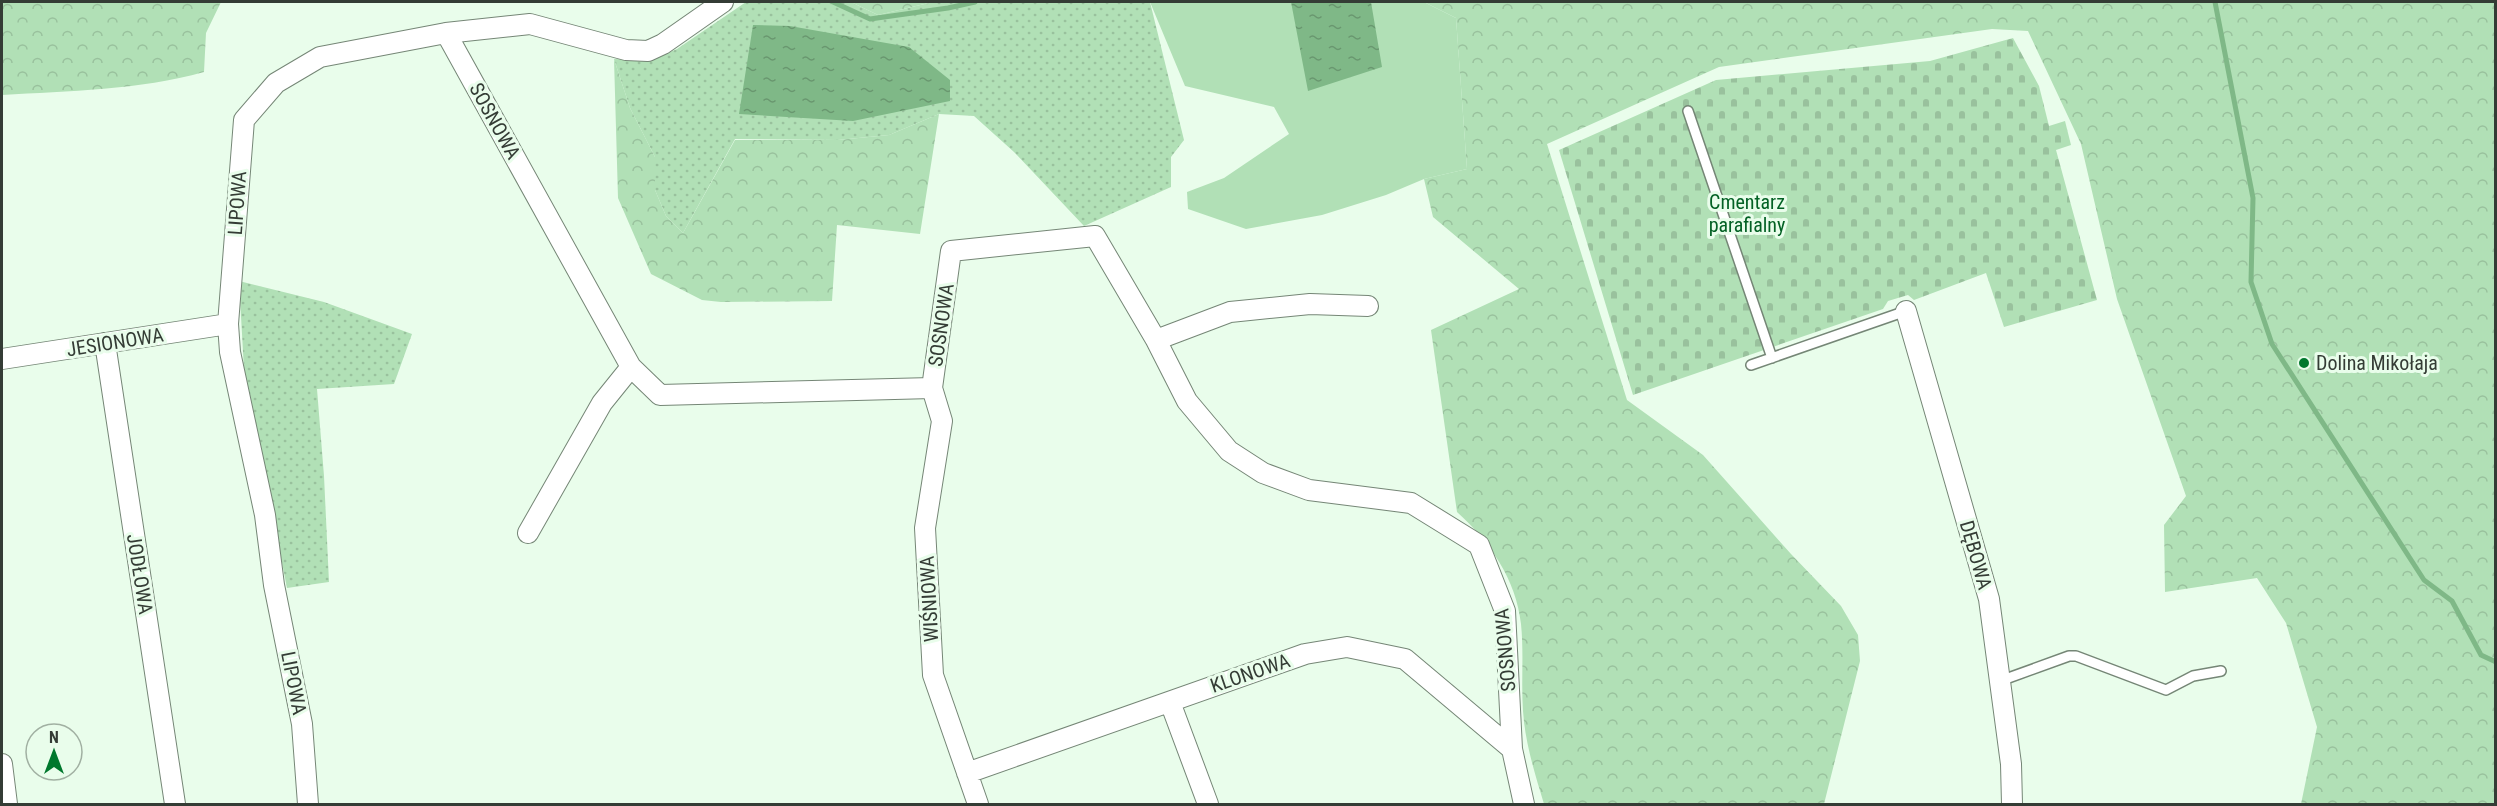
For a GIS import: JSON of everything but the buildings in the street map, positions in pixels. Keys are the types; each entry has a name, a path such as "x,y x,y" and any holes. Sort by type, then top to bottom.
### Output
{"street":[{"name":"LIPOWA","path":"308,804 302,724 274,585 265,515 230,352 228,324 244,120 276,82 320,57 446,33 530,24 626,50 648,51 663,45 723,2"},
{"name":"SOSNOWA","path":"446,33 631,367 660,394 932,388 951,251 1095,236 1156,340 1187,401 1229,452 1263,473 1309,490 1411,503 1479,545 1505,611 1512,749 1524,804"},
{"path":"1156,340 1230,312 1310,304 1368,306"},
{"name":"DĘBOWA","path":"1906,311 1989,599 2011,764 2012,804"},
{"name":"JESIONOWA","path":"2,359 228,324"},
{"name":"JODŁOWA","path":"105,344 175,804"},
{"path":"528,534 602,403 631,367"},
{"name":"WIŚNIOWA","path":"932,388 942,421 925,528 933,675 978,804"},
{"name":"KLONOWA","path":"967,773 1305,654 1347,647 1405,659 1512,749"},
{"path":"1170,702 1208,804"},
{"path":"2,764 7,804"}],"lane":[{"path":"1688,111 1772,358"},
{"path":"1751,365 1906,311"},
{"path":"2000,681 2069,656 2076,656 2166,690 2193,676 2221,671"}],"green space":[{"path":"2,2 221,2 206,33 204,72 129,86 2,95"},
{"path":"746,2 851,2 878,15 933,2 1150,2 1184,140 1171,157 1171,187 1084,226 1014,152 974,116 939,114 889,135 838,140 735,139 683,233 666,216 655,190 655,157 630,108 614,59 652,60 677,49"},
{"path":"851,2 933,2 878,15"},
{"path":"1150,2 1424,2 1456,18 1467,169 1424,179 1386,195 1322,215 1246,229 1188,209 1187,192 1224,178 1289,134 1274,107 1185,86"},
{"path":"1424,2 2495,2 2495,804 2301,804 2317,727 2286,623 2257,578 2165,592 2164,525 2186,496 2117,299 2081,144 2028,31 1992,29 1719,67 1547,144 1627,400 1703,455 1791,554 1841,606 1858,635 1860,661 1824,804 1544,804 1524,723 1522,635 1518,607 1514,592 1500,562 1457,512 1431,330 1519,289 1433,217 1424,179 1467,169 1456,18"},
{"name":"Cmentarz parafialny","path":"2013,38 2039,86 2049,126 2065,121 2071,145 2056,150 2097,300 2004,327 1986,273 1914,300 1908,295 1888,301 1883,309 1633,395 1559,150 1716,80 1930,61"},
{"path":"614,59 630,108 655,157 655,190 666,216 683,233 735,140 838,140 889,135 939,114 920,234 837,225 832,301 721,302 702,300 651,274 618,198"},
{"path":"239,281 324,302 412,334 394,384 317,389 329,582 287,588 244,369"}],"water":[{"path":"1291,2 1371,2 1382,67 1308,91"},
{"path":"753,25 790,26 909,47 950,80 950,101 853,121 739,114"}],"waterway":[{"path":"833,2 870,19 975,2"},
{"path":"2215,2 2253,198 2251,282 2272,344 2424,580 2452,601 2481,655 2496,662"}],"place":[{"name":"Dolina Mikołaja","path":"2304,363"}]}
